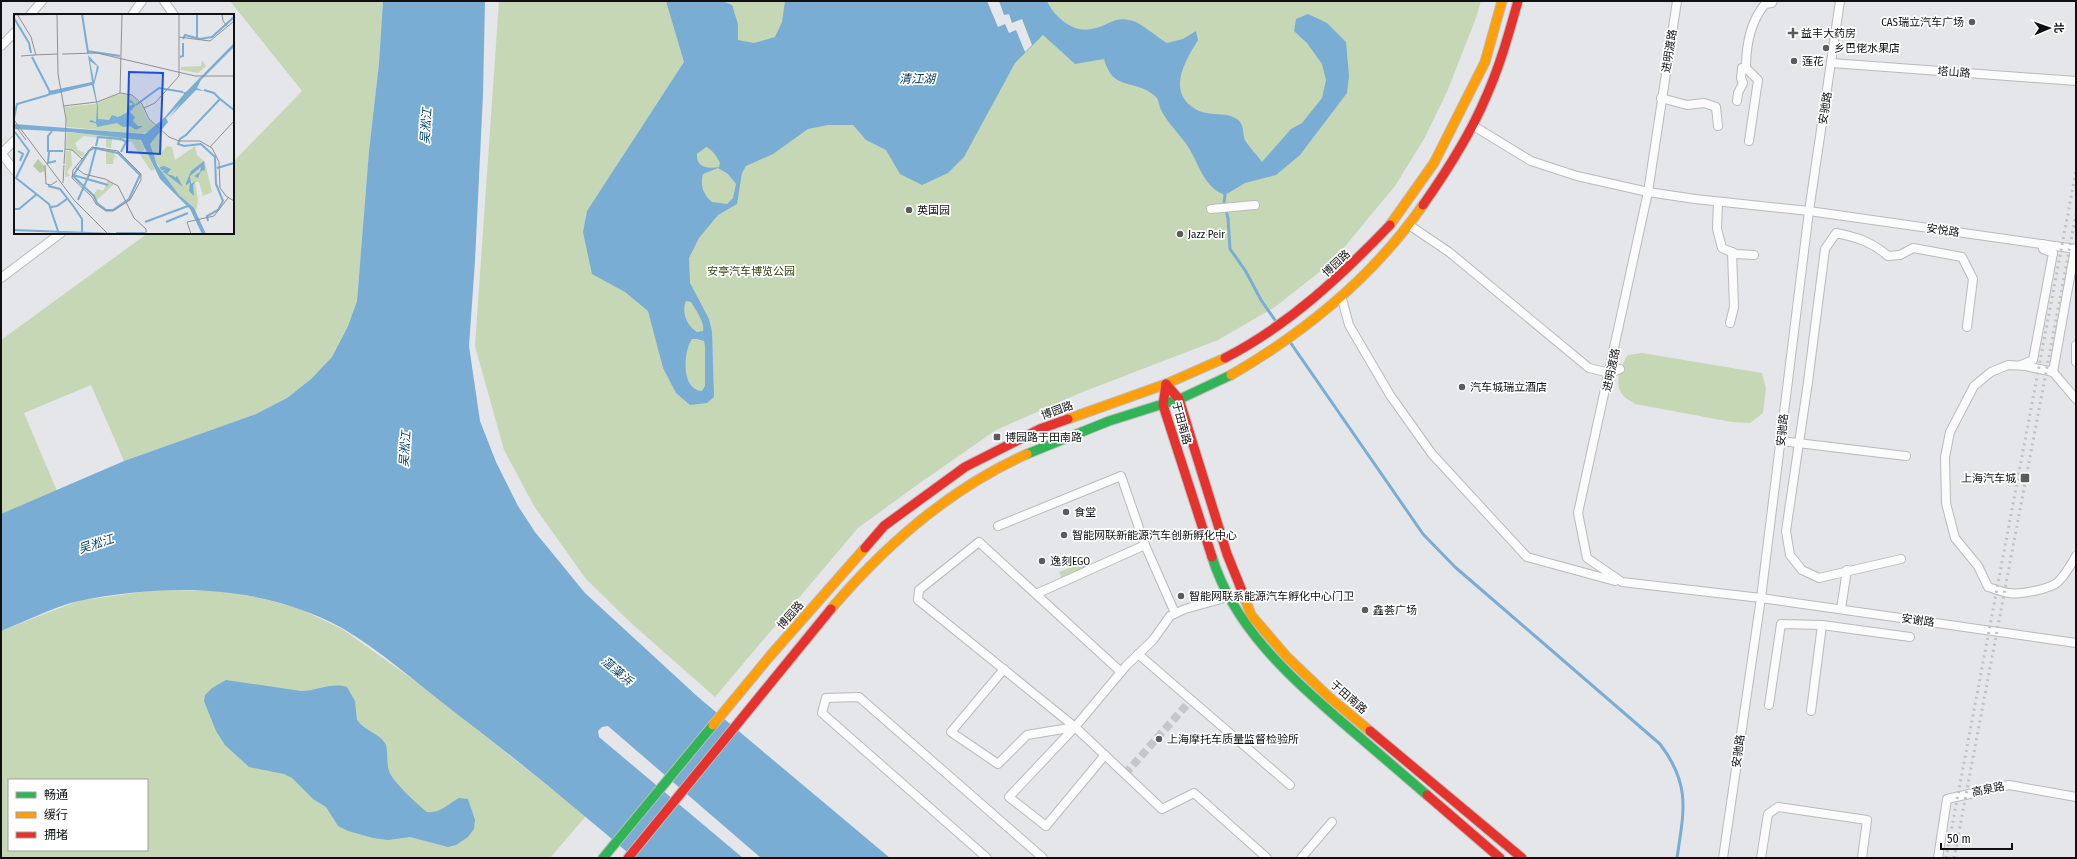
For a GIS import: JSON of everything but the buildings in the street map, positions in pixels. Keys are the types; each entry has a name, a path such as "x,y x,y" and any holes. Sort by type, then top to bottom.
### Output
{"main road":[{"name":"博园路","path":"603,858 770,656 884,526 927,493 965,467 1040,429 1200,371 1258,339 1302,308 1346,270 1391,224 1434,163 1485,62 1502,1"},
{"path":"628,858 832,607 881,555 940,503 975,480 1046,445 1112,420 1163,405 1221,381 1270,354 1342,299 1376,266 1409,225 1441,180 1487,96 1501,61 1518,1"},
{"name":"于田南路","path":"1166,384 1179,399 1227,554 1252,615 1287,657 1330,698 1522,858"},
{"name":"于田南路","path":"1166,384 1163,405 1213,562 1228,597 1248,629 1298,684 1500,858"},
{"path":"1379,753 1386,744"}],"street":[{"path":"31,14 42,1"},
{"path":"133,14 142,1"},
{"path":"164,1 173,14"},
{"name":"进明渡路","path":"1677,1 1661,98 1648,192 1610,373 1578,513 1587,558 1622,582 1761,598"},
{"path":"1749,141 1758,80 1746,68 1746,51 1758,12 1765,4 1772,3 1774,1"},
{"name":"安驰路","path":"1723,858 1761,598 1782,441 1809,211 1840,1"},
{"path":"1,46 14,33"},
{"name":"塔山路","path":"1832,63 2076,81"},
{"path":"1737,101 1738,93 1743,83 1740,78 1742,68 1746,68"},
{"path":"1661,98 1687,105 1704,103 1716,107 1718,126"},
{"name":"安悦路","path":"1472,125 1531,161 1577,176 1648,192 1718,202 1809,211 2075,249"},
{"path":"14,141 1,153 14,170"},
{"path":"1718,202 1717,229 1722,248 1732,252 1754,255"},
{"path":"1211,209 1255,205"},
{"path":"1409,225 1449,252 1589,368 1610,373 1620,369"},
{"path":"1901,559 1847,570 1819,578 1802,570 1790,555 1786,531 1825,249 1836,232 1858,237 1877,246 1888,256 1900,255 1913,248 1962,257 1973,279 1967,326"},
{"path":"1,278 60,234"},
{"path":"2018,366 2033,360 2042,317 2053,253 2043,249 2043,244"},
{"path":"2053,372 2075,249"},
{"path":"1730,323 1734,307 1732,252"},
{"path":"1342,299 1349,325 1390,395 1432,454 1528,557 1622,582"},
{"path":"2076,345 2076,362"},
{"path":"2076,399 2053,372 2008,365 1991,372 1974,386 1950,432 1945,457 1946,503 1955,538 1978,566 1988,587 2010,593 2035,590 2057,583 2068,570 2076,556"},
{"path":"1782,441 1906,456"},
{"path":"998,526 1121,476 1145,545 1175,613"},
{"path":"1120,672 979,542 919,590 918,600 1075,727 1162,809 1194,793 1267,858"},
{"path":"1036,594 1145,545"},
{"path":"1841,609 1847,570"},
{"path":"1105,755 1046,826 1009,797 1075,727 1120,672 1152,640 1170,616 1185,608 1228,597"},
{"name":"安谢路","path":"1761,598 2076,643"},
{"path":"1769,705 1781,624 1822,625 1910,637"},
{"path":"1811,711 1822,625"},
{"path":"1138,654 1290,785"},
{"path":"1004,669 951,732 998,764 1027,736 1075,727"},
{"path":"987,858 822,713 826,698 859,697 1043,858"},
{"name":"高泉路","path":"1938,858 1947,798 2009,785 2076,797"},
{"path":"1761,858 1768,814 1778,807 1867,820 1862,858"},
{"path":"1301,858 1332,822"}],"green space":[{"path":"230,1 383,1 379,63 369,151 357,301 348,326 332,357 311,379 287,398 256,414 124,461 91,385 24,413 57,491 1,514 1,340 147,234 234,234 234,161 302,91"},
{"name":"安亭汽车博览公园","path":"499,1 1481,1 1476,18 1447,92 1424,139 1395,186 1332,262 1275,307 1218,340 1080,393 996,430 917,485 858,528 715,697 631,623 586,579 534,506 504,450 475,346"},
{"path":"1642,353 1762,373 1766,388 1763,413 1750,423 1732,422 1635,404 1622,394 1619,385 1619,374 1628,355"},
{"path":"1088,560 1091,567 1062,579 1059,572"},
{"path":"156,590 230,591 296,607 342,629 418,683 586,816 550,858 1,858 1,631 78,601"}],"water":[{"path":"383,1 485,1 483,94 475,261 469,346 480,421 496,462 518,506 535,532 585,593 698,697 890,858 761,858 608,726 602,727 598,731 599,737 743,858 634,858 567,801 371,647 342,628 311,613 280,603 247,595 214,591 146,591 112,595 70,603 1,631 1,514 124,461 256,414 287,398 311,379 332,357 348,326 357,301 369,151 379,63"},
{"name":"清江湖","path":"666,1 722,1 732,5 738,24 738,40 754,43 775,37 782,22 785,1 1047,1 1054,13 1059,18 1078,29 1084,30 1097,28 1120,19 1133,21 1167,43 1183,39 1196,31 1198,40 1187,58 1180,78 1180,87 1183,96 1189,104 1199,111 1227,115 1238,120 1242,125 1245,140 1262,162 1291,129 1302,123 1322,98 1326,80 1322,64 1307,43 1294,31 1296,19 1308,14 1327,23 1346,42 1349,76 1347,93 1300,155 1276,175 1245,183 1225,195 1211,186 1206,180 1187,145 1164,115 1155,96 1139,87 1125,83 1113,76 1104,59 1075,64 1043,35 1015,63 964,157 948,173 922,185 900,174 886,150 866,140 853,125 828,125 808,129 773,154 746,166 742,173 737,204 718,215 699,238 689,258 690,283 709,319 712,332 714,397 707,403 690,405 676,393 663,368 648,311 625,292 592,274 583,232 587,211 684,62","holes":["706,147 708,148 718,159 720,163 719,167 711,168 701,165 698,162 697,154","718,168 728,174 736,184 733,198 727,204 712,202 703,190 703,174","686,301 691,302 703,324 703,331 697,332 690,326 684,310","692,339 704,341 705,386 702,391 695,389 687,378 686,361 689,345"]},
{"path":"226,680 301,691 330,686 347,687 355,701 357,720 364,727 380,737 385,743 389,771 400,787 427,812 436,812 459,798 468,799 475,820 474,829 468,837 456,845 448,847 410,837 388,840 373,838 348,831 338,826 326,807 313,799 292,778 284,774 249,767 225,745 216,731 204,701 205,695 212,688"}],"pier":[{"path":"987,1 999,1 1004,15 1009,14 1012,23 1022,19 1032,45 1025,52 1016,30 1009,33 1005,24 998,27"}],"waterway":[{"path":"1225,195 1224,203 1228,218 1230,249 1245,270 1261,300 1277,323"},
{"path":"1290,342 1423,534 1455,567 1660,744 1677,772 1683,798 1682,826 1677,858"}],"tunnel":[{"path":"1125,774 1191,700"}],"railway":[{"path":"1946,858 2076,171"},
{"path":"1954,858 2076,214"}],"traffic: fast":[{"path":"1027,454 1109,421 1182,398 1231,375"},
{"path":"1212,557 1234,606 1249,628 1283,668 1322,704 1427,795"},
{"path":"603,858 713,725"}],"traffic: slow":[{"path":"1390,225 1434,163 1485,62 1502,1"},
{"path":"1231,375 1286,340 1337,300 1383,256 1423,205"},
{"path":"1068,419 1166,384 1225,358"},
{"path":"831,609 874,562 920,520 971,484 998,468 1027,454"},
{"path":"713,725 770,656 865,548"},
{"path":"1242,591 1251,615 1287,657 1330,698 1370,731"}],"traffic: jam":[{"path":"1423,205 1458,152 1480,111 1500,61 1518,1"},
{"path":"1225,358 1248,345 1292,315 1353,263 1390,225"},
{"path":"1166,384 1179,399 1227,554 1242,591"},
{"path":"1166,384 1163,405 1212,557"},
{"path":"865,548 884,526 965,467 1040,429 1068,419"},
{"path":"628,858 831,609"},
{"path":"1370,731 1522,858"},
{"path":"1427,795 1500,858"}],"place":[{"name":"CAS瑞立汽车广场","path":"1972,22"},
{"name":"益丰大药房","path":"1793,33"},
{"name":"乡巴佬水果店","path":"1826,48"},
{"name":"莲花","path":"1794,61"},
{"name":"英国园","path":"909,210"},
{"name":"Jazz Peir","path":"1180,234"},
{"name":"汽车城瑞立酒店","path":"1462,387"},
{"name":"博园路于田南路","path":"997,437"},
{"name":"上海汽车城","path":"2025,478"},
{"name":"食堂","path":"1066,512"},
{"name":"智能网联新能源汽车创新孵化中心","path":"1064,535"},
{"name":"逸刻EGO","path":"1042,561"},
{"name":"智能网联系能源汽车孵化中心门卫","path":"1181,596"},
{"name":"鑫荟广场","path":"1365,610"},
{"name":"上海摩托车质量监督检验所","path":"1159,739"}],"water label":[{"name":"吴淞江","path":"426,126"},
{"name":"吴淞江","path":"405,449"},
{"name":"吴淞江","path":"96,544"},
{"name":"蕰藻浜","path":"617,671"}]}
